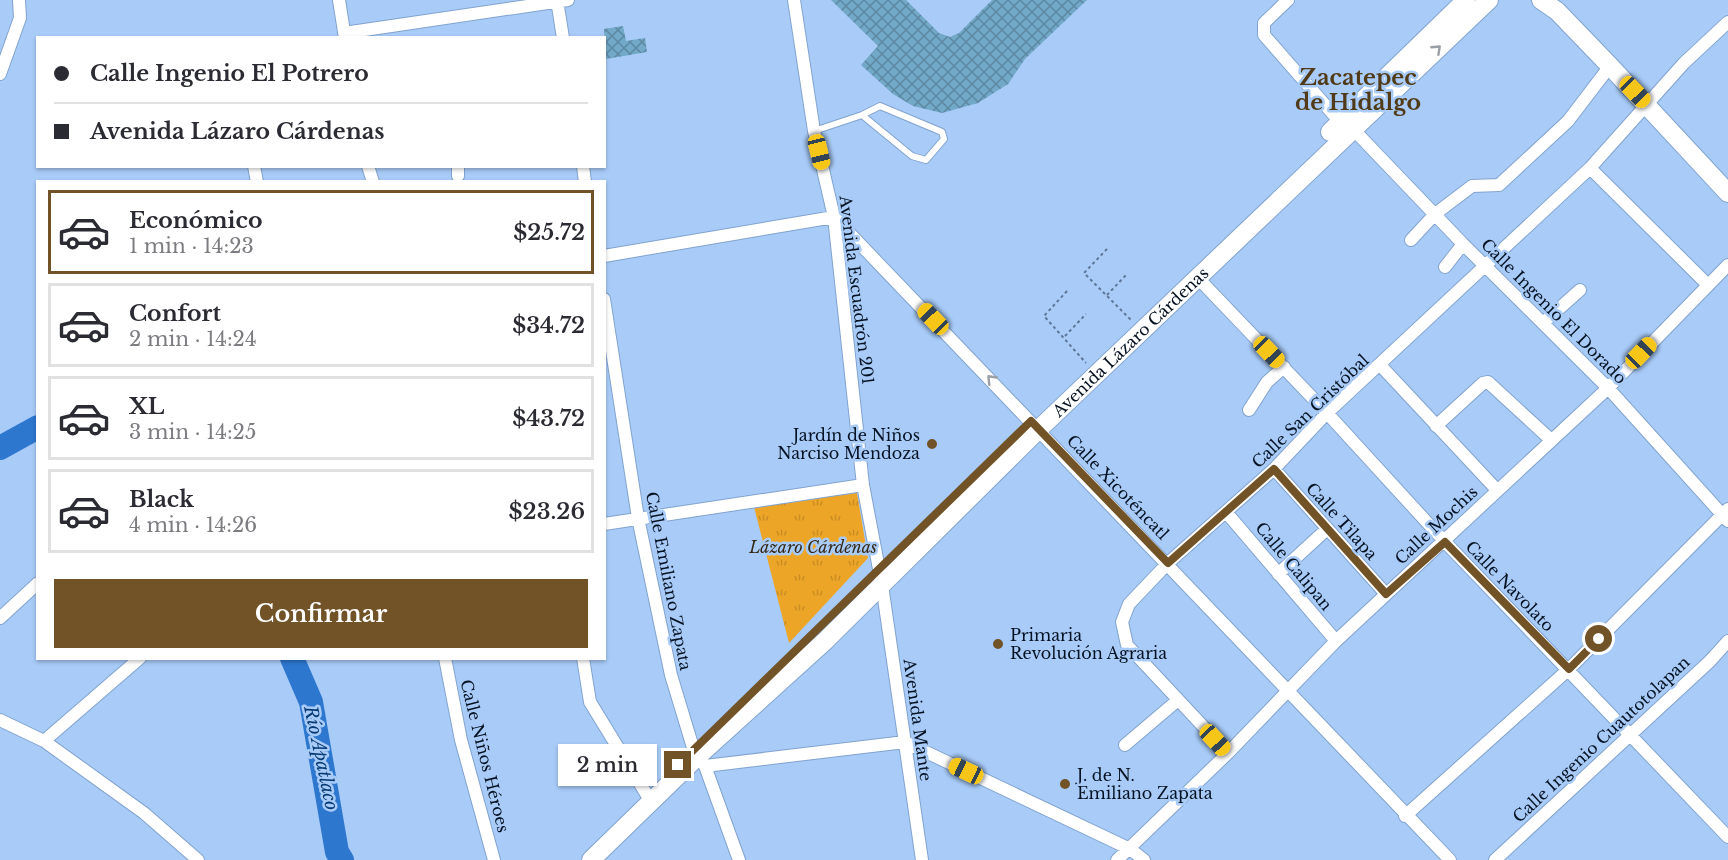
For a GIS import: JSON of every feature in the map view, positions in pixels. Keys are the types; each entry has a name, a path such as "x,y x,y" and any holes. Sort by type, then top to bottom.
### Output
{"main road":[{"name":"Avenida Lázaro Cárdenas","path":"1035,425 1088,365 1346,125 1466,0"},
{"name":"Avenida Lázaro Cárdenas","path":"1346,125 1489,0"},
{"path":"1541,0 1554,6 1728,193"},
{"name":"Avenida Lázaro Cárdenas","path":"591,860 699,758 1035,425 1197,277 1273,195"},
{"name":"Avenida Lázaro Cárdenas","path":"580,860 647,795 699,758"}],"street":[{"path":"0,74 20,18 20,0"},
{"path":"339,0 344,35 561,1 563,36"},
{"name":"Avenida Escuadrón 201","path":"795,0 814,131 834,217 863,485 881,578"},
{"name":"Calle Ingenio El Dorado","path":"1288,0 1264,23 1264,35 1346,125 1485,266 1544,322 1726,515"},
{"name":"Calle San Cristóbal","path":"1228,753 1127,645 1122,622 1129,604 1168,563 1274,469 1327,413 1381,366 1590,168 1684,63 1728,22"},
{"path":"1411,240 1435,214 1472,186 1499,185 1568,121 1610,66"},
{"path":"1590,168 1708,285"},
{"path":"606,256 834,217"},
{"name":"Calle Xicoténcatl","path":"834,217 1168,563 1405,816 1450,860"},
{"path":"1445,267 1463,244"},
{"name":"Calle Mochis","path":"1117,860 1228,753 1336,641 1445,542 1550,439 1608,388 1728,265"},
{"name":"Calle Navolato","path":"1197,277 1327,413 1445,542 1728,837"},
{"path":"1544,322 1580,290"},
{"name":"Calle Emiliano Zapata","path":"606,312 638,518 671,675 699,758 739,860"},
{"path":"1381,366 1497,490"},
{"path":"1249,410 1267,382 1284,368"},
{"path":"1436,426 1483,383 1492,384 1550,439"},
{"name":"Calle Tilapa","path":"1274,469 1386,594"},
{"path":"606,524 863,485"},
{"name":"Calle Calipan","path":"1226,513 1336,641"},
{"path":"1405,816 1569,669 1726,515"},
{"path":"1278,574 1327,529"},
{"name":"Avenida Mante","path":"881,578 922,860"},
{"path":"0,618 36,585"},
{"name":"Calle Ingenio Cuautotolapan","path":"1494,860 1728,641"},
{"path":"44,741 138,660"},
{"name":"Calle Niños Héroes","path":"445,660 461,740 494,860"},
{"path":"583,660 590,702 647,795"},
{"path":"1125,745 1178,700"},
{"path":"0,720 44,741 144,813 198,860"},
{"path":"699,758 905,742 1130,849 1144,860"}],"lane":[{"path":"814,131 862,115 874,108 885,108 942,132 944,139 926,160 919,160 862,115"}],"path":[{"path":"1107,249 1084,273 1133,322"},
{"path":"1107,295 1127,274"},
{"path":"1067,291 1044,316 1065,336 1088,365"},
{"path":"1065,336 1086,314"}],"green space":[{"name":"Lázaro Cárdenas","path":"857,493 868,558 789,643 754,507"}],"building":[{"path":"831,0 906,0 939,33 950,37 959,33 992,0 1087,0 1025,59 1008,84 978,103 942,113 913,106 893,94 861,65 878,46"},
{"path":"623,26 626,41 645,38 647,52 606,59 604,29"}],"waterway":[{"name":"Río Apatlaco","path":"0,448 36,428"},
{"name":"Río Apatlaco","path":"293,660 311,702 337,852 342,860"}],"place":[{"name":"Jardín de Niños Narciso Mendoza","path":"932,444"},
{"name":"Primaria Revolución Agraria","path":"998,644"},
{"name":"J. de N. Emiliano Zapata","path":"1065,784"}],"district":[{"name":"Zacatepec de Hidalgo","path":"1358,90"}],"route":[{"path":"678,765 879,572 1031,421 1168,563 1274,469 1386,594 1445,542 1569,669 1599,639"}]}
